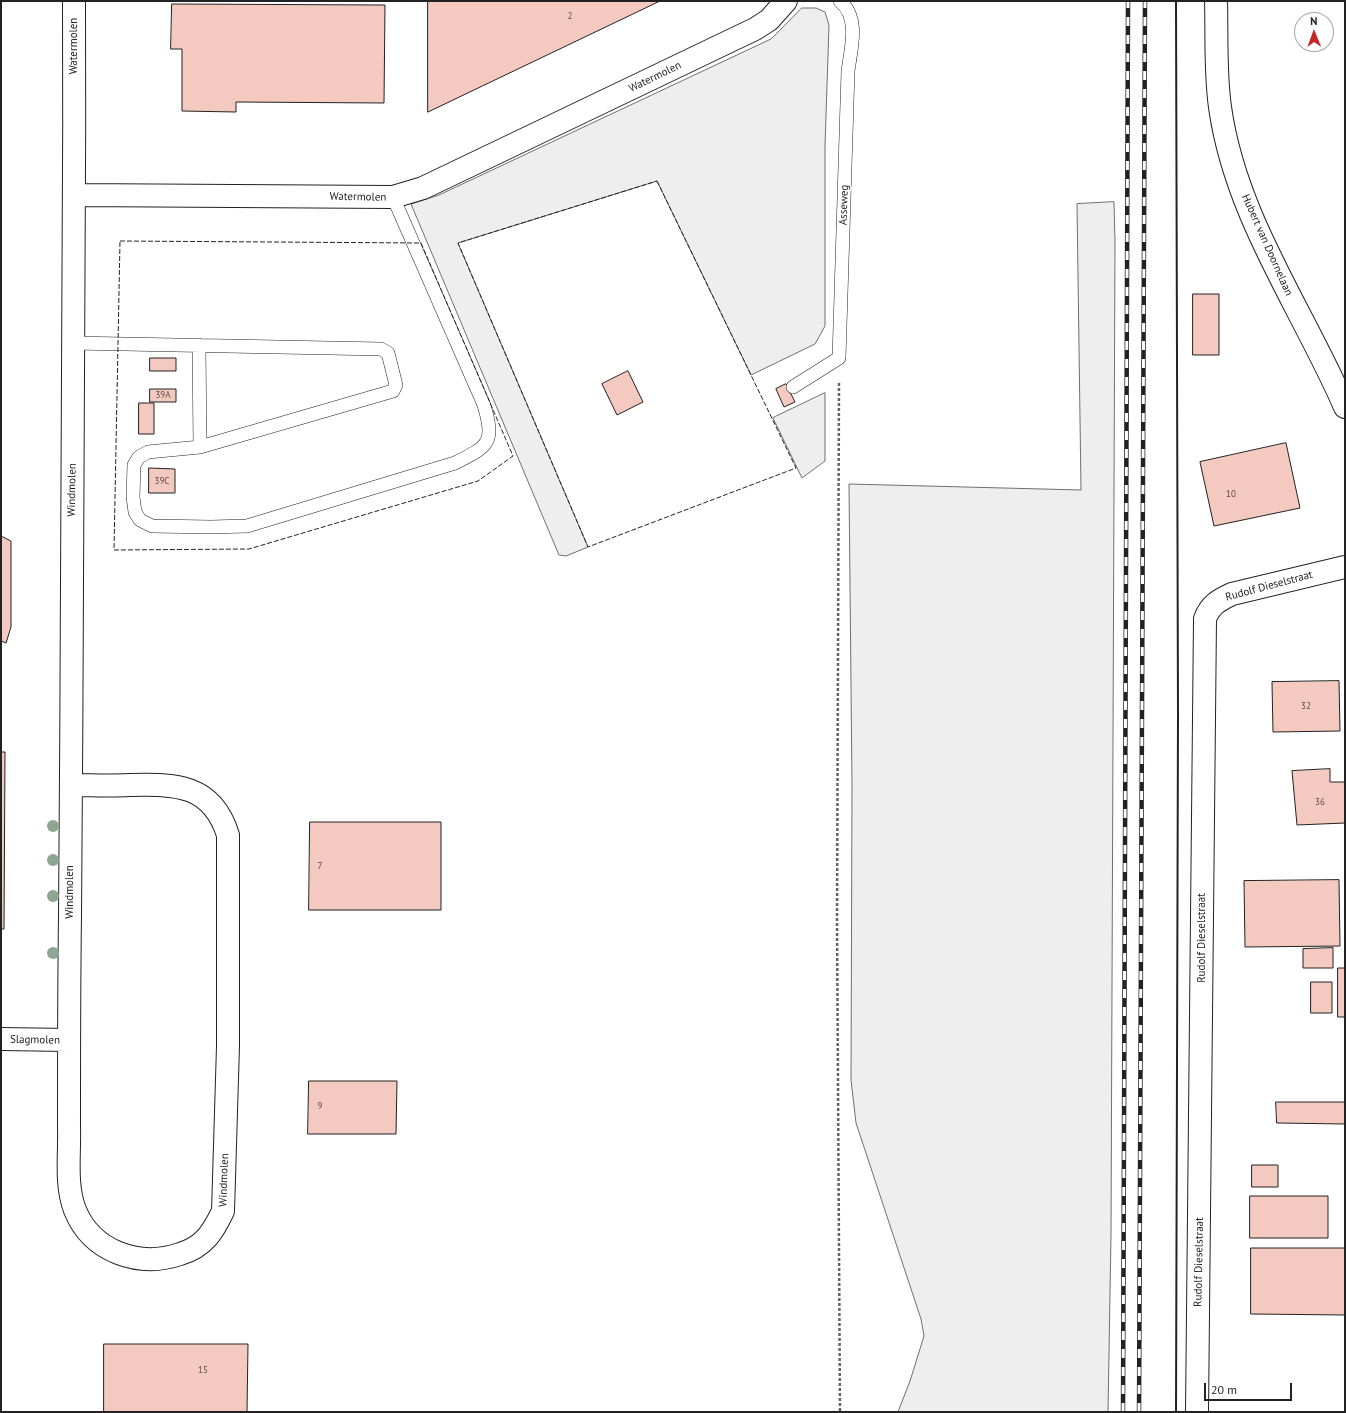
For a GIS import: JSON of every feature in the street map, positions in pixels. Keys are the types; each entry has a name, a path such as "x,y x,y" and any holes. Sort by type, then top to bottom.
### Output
{"street":[{"name":"Watermolen","path":"74,1 75,195 393,197 422,188 755,29 769,20 786,1"},
{"name":"Hubert van Doornelaan","path":"1216,1 1217,78 1220,107 1236,172 1255,224 1270,258 1345,407"},
{"name":"Windmolen","path":"71,785 167,785 187,790 200,795 214,806 223,819 228,835 228,1046 223,1211 214,1231 198,1246 179,1255 151,1258 128,1257 110,1251 96,1241 84,1228 70,1197 69,1040 75,195"},
{"name":"Rudolf Dieselstraat","path":"1196,1412 1205,619 1209,608 1219,600 1232,594 1345,567"},
{"name":"Slagmolen","path":"1,1039 69,1040"}],"lane":[{"name":"Asseweg","path":"839,358 848,71 853,36 850,13 840,1"},
{"path":"73,343 381,349 388,353 396,385 393,391 200,447 148,452 139,457 134,465 133,497 135,512 140,520 152,526 247,526 456,463 481,450 488,441 490,430 484,405 393,197"},
{"path":"199,345 200,447"},
{"path":"793,387 839,358"}],"path":[{"path":"839,358 836,922 840,1412"}],"shaded area":[{"path":"802,8 816,8 825,12 829,25 825,146 825,326 815,344 751,375 657,181 458,243 588,547 566,556 559,555 411,204 439,195 771,39"},
{"path":"1114,202 1111,1235 1108,1412 898,1412 910,1381 924,1336 921,1319 856,1123 851,1080 852,786 849,484 1081,490 1077,204"},
{"path":"825,393 825,461 802,478 773,418"}],"building":[{"path":"428,1 660,1 428,112"},
{"path":"172,4 385,5 384,103 236,102 236,112 182,111 182,49 171,49"},
{"path":"1193,294 1219,294 1219,355 1193,355"},
{"path":"150,358 176,358 176,371 150,371"},
{"path":"628,371 643,402 617,415 602,384"},
{"path":"786,384 795,402 784,407 776,389"},
{"path":"150,389 176,389 176,402 150,402"},
{"path":"139,403 154,403 154,434 139,434"},
{"path":"1286,443 1300,508 1214,526 1200,462"},
{"path":"149,468 175,469 175,493 149,493"},
{"path":"1,536 11,541 11,627 6,643 1,641"},
{"path":"1339,681 1340,731 1273,732 1272,682"},
{"path":"1,752 5,752 4,929 1,929"},
{"path":"1330,769 1330,782 1345,782 1345,823 1297,825 1292,771"},
{"path":"310,822 441,822 441,910 309,910"},
{"path":"1339,880 1340,946 1245,947 1244,881"},
{"path":"1333,948 1333,968 1303,968 1303,949"},
{"path":"1338,968 1345,968 1345,1017 1338,1017"},
{"path":"1311,982 1332,982 1332,1013 1311,1013"},
{"path":"309,1081 397,1081 396,1134 308,1134"},
{"path":"1276,1102 1345,1102 1345,1124 1277,1123"},
{"path":"1252,1165 1278,1165 1278,1187 1252,1187"},
{"path":"1250,1196 1328,1196 1328,1238 1250,1238"},
{"path":"1251,1248 1345,1248 1345,1315 1251,1314"},
{"path":"104,1344 248,1344 247,1412 104,1412"}],"railway":[{"path":"1123,1412 1128,1"},
{"path":"1139,1412 1145,1"}],"fence":[{"path":"657,181 796,468 588,547 458,243 657,181"},
{"path":"120,241 421,243 513,456 478,481 249,549 114,550 120,241"}],"wall":[{"path":"1176,1 1178,714 1176,1412"}]}
